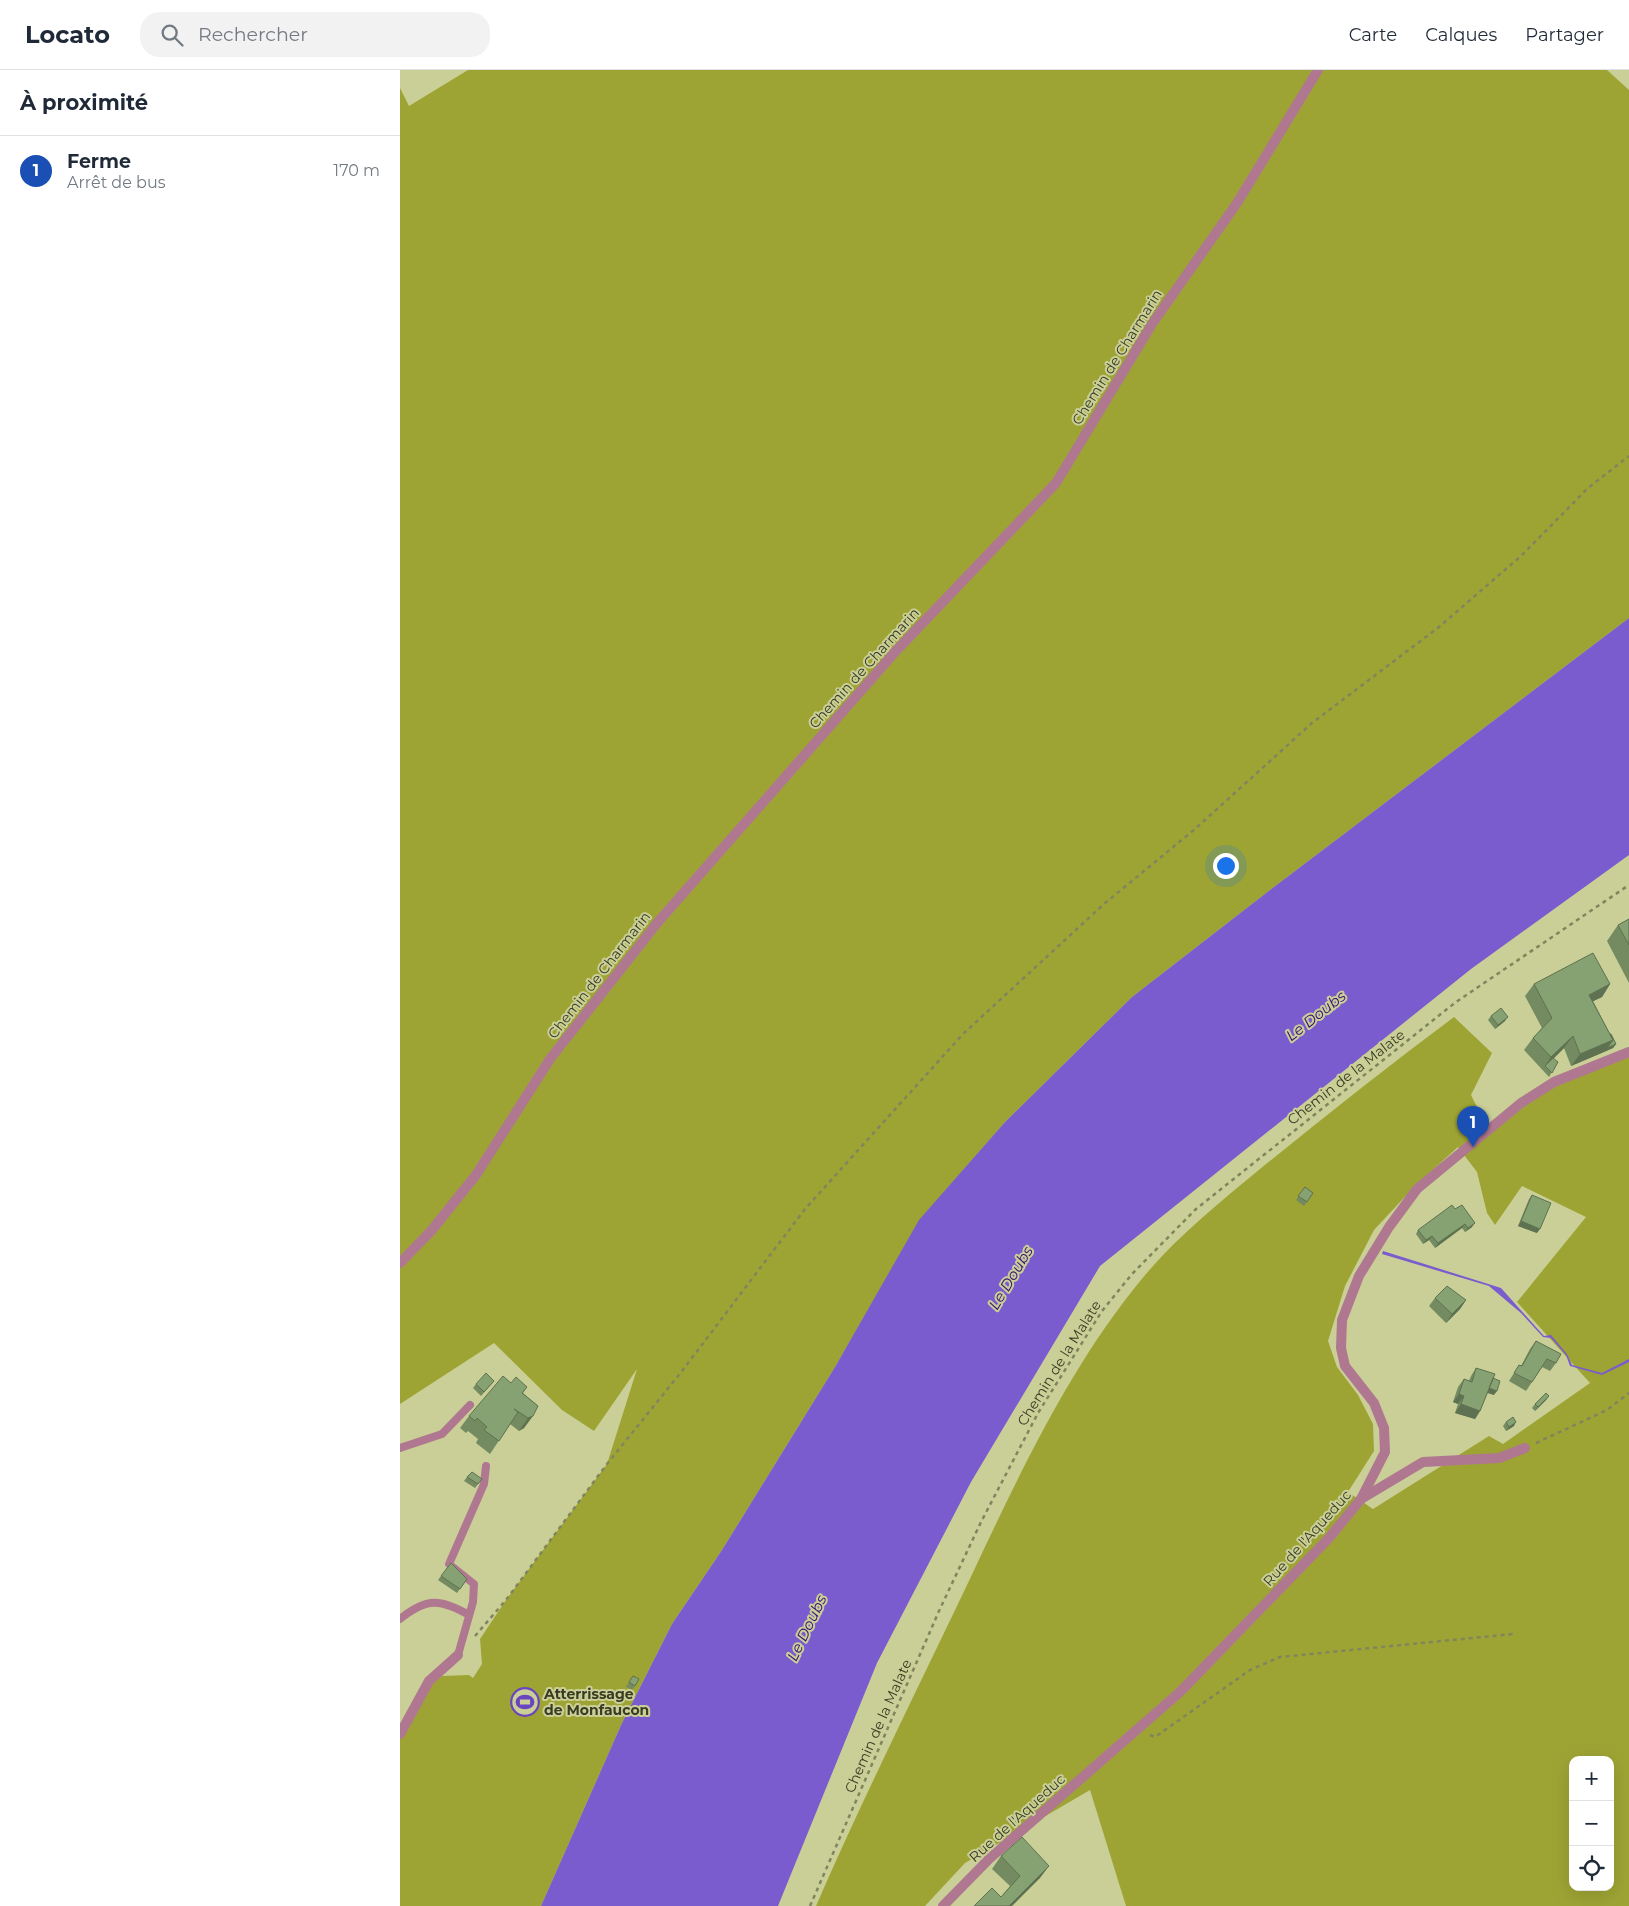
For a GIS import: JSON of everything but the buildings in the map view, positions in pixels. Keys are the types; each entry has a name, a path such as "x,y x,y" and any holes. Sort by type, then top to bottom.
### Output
{"street":[{"name":"Chemin de Charmarin","path":"400,1263 431,1231 476,1175 550,1059 658,922 895,652 1056,483 1152,324 1237,203 1318,70"},
{"name":"Rue de l'Aqueduc","path":"944,1906 989,1859 1180,1692 1329,1538 1361,1499 1385,1452 1384,1428 1374,1403 1345,1366 1340,1348 1342,1320 1359,1276 1389,1227 1417,1189 1521,1103 1554,1082 1629,1052"},
{"path":"1361,1499 1423,1462 1499,1458 1525,1448"},
{"path":"400,1734 429,1681 458,1655"}],"lane":[{"path":"400,1448 442,1434 470,1406"},
{"path":"458,1655 473,1602 474,1584 449,1564 484,1484 486,1466"},
{"path":"400,1619 423,1604 435,1602 454,1606 469,1615"}],"path":[{"path":"458,1655 506,1600 607,1464 682,1371 805,1210 963,1034 1104,904 1195,829 1312,723 1439,627 1521,556 1588,488 1629,456"},
{"name":"Chemin de la Malate","path":"810,1906 939,1611 986,1513 1038,1413 1092,1326 1132,1274 1196,1209 1449,1008 1629,885"},
{"path":"1525,1448 1607,1410 1629,1393"},
{"path":"1136,1732 1155,1736 1250,1670 1280,1658 1512,1634"}],"shaded area":[{"path":"468,70 1607,70 1629,90 1629,618 1132,997 1005,1122 920,1220 835,1367 722,1550 672,1624 622,1723 541,1906 400,1906 400,1731 429,1681 442,1676 469,1675 473,1678 482,1664 480,1639 506,1600 607,1464 637,1369 594,1431 562,1410 494,1343 400,1404 400,88 409,106"},
{"path":"1454,1017 1492,1053 1471,1095 1488,1129 1521,1103 1629,1052 1629,1906 1126,1906 1090,1790 965,1863 925,1906 816,1906 867,1793 1018,1479 1039,1437 1086,1356 1141,1280 1168,1250 1245,1182 1380,1073","holes":["1458,1147 1477,1172 1487,1213 1495,1225 1522,1186 1586,1217 1517,1302 1590,1383 1503,1444 1489,1436 1373,1509 1348,1492 1374,1451 1373,1424 1358,1395 1337,1367 1328,1341 1345,1286 1374,1230 1415,1186"]}],"water":[{"name":"Le Doubs","path":"1629,618 1629,855 1471,969 1100,1266 971,1482 877,1663 778,1906 541,1906 622,1723 672,1624 722,1550 835,1367 919,1220 1005,1122 1132,997"},
{"path":"1383,1251 1501,1288 1544,1336 1551,1335 1567,1354 1572,1365 1602,1373 1629,1359 1629,1362 1602,1375 1570,1366 1566,1355 1551,1338 1543,1337 1521,1313 1489,1286 1382,1254"}],"place":[{"name":"Ferme","path":"1473,1147"},
{"name":"Atterrissage de Monfaucon","path":"525,1702"}]}
